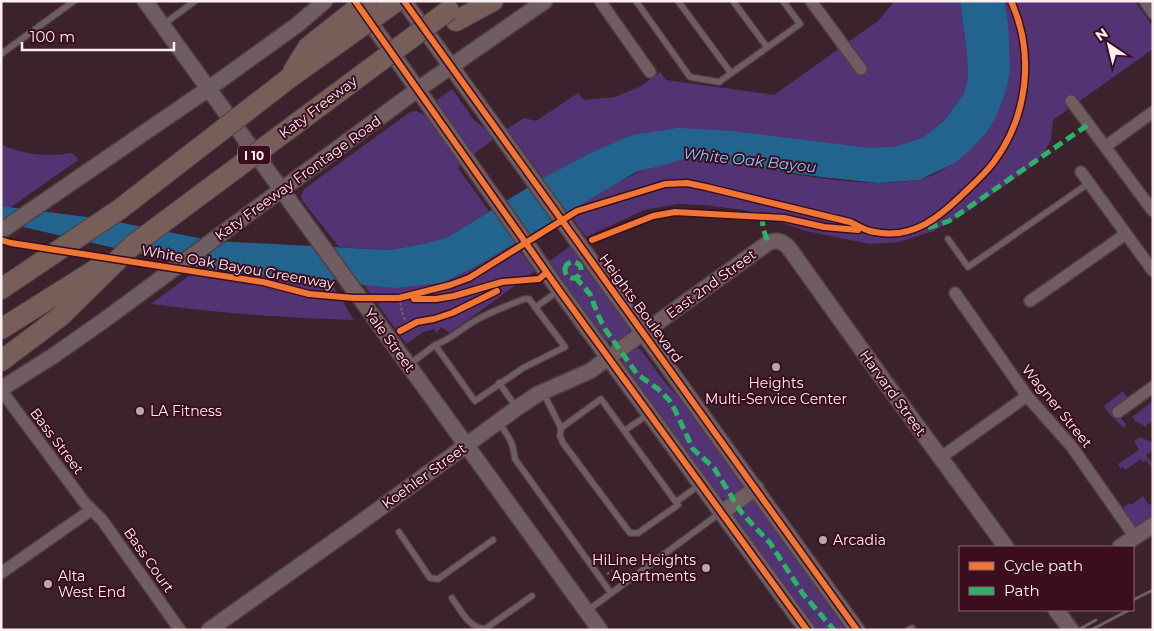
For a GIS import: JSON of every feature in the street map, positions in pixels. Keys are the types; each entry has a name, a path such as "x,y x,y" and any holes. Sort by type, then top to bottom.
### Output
{"highway":[{"path":"288,80 308,47 366,1"},
{"path":"1,289 120,209 288,80 397,1"},
{"name":"Katy Freeway","path":"1,330 133,245 374,65 455,11 493,1"},
{"path":"1,275 120,209"},
{"path":"1,362 61,316 133,245"}],"main road":[{"name":"Yale Street","path":"145,1 600,630"},
{"path":"1,231 208,89 297,25 324,1"},
{"path":"355,1 542,267 807,630"},
{"name":"Heights Boulevard","path":"404,1 858,630"},
{"name":"Katy Freeway Frontage Road","path":"1,390 103,321 417,90 545,1"},
{"name":"East 2nd Street","path":"644,333 768,243 774,240 778,241"},
{"name":"Harvard Street","path":"778,241 784,242 789,248 1005,546"},
{"name":"Koehler Street","path":"209,630 517,408 543,392 590,371 644,333"},
{"path":"721,512 756,488"},
{"path":"1122,546 1153,525"},
{"path":"1050,611 1062,630"},
{"path":"1057,611 1071,630"}],"street":[{"path":"600,1 650,72"},
{"path":"811,1 861,69"},
{"path":"1145,1 1153,13"},
{"path":"1071,100 1153,211"},
{"path":"1106,146 1153,112"},
{"path":"1081,172 1153,271"},
{"path":"1030,301 1126,234"},
{"name":"Wagner Street","path":"955,293 1027,396 1072,447 1135,537"},
{"path":"1118,412 1153,387"},
{"name":"Bass Street","path":"1,390 91,510"},
{"path":"940,458 1027,396"},
{"path":"1,573 91,510"},
{"name":"Bass Court","path":"91,510 102,520 180,630"}],"lane":[{"path":"1,54 74,1"},
{"path":"162,25 195,1"},
{"path":"636,1 690,77 718,82 800,24 784,1"},
{"path":"678,1 731,73"},
{"path":"733,1 767,47"},
{"path":"948,239 968,267 1088,183"},
{"path":"536,307 559,290"},
{"path":"408,365 435,346 445,342 472,322 524,299 529,299 536,307 564,347 523,368 475,401 435,346"},
{"path":"499,384 517,408"},
{"path":"543,392 561,428 560,436 563,443 630,533 638,533 678,505 601,399 561,428"},
{"path":"624,431 649,414"},
{"path":"498,422 512,440 515,459 611,592"},
{"path":"676,502 701,484"},
{"path":"586,611 721,512"},
{"path":"399,532 430,578 434,579 438,579 492,540"},
{"path":"452,598 472,625 485,629 532,596"},
{"path":"908,630 912,628 913,630"}],"path":[{"path":"390,298 407,297"},
{"path":"399,298 403,316 408,326"},
{"path":"400,331 417,322"},
{"path":"605,576 612,571"}],"shaded area":[{"path":"895,1 960,1 968,78 964,93 944,121 922,138 894,148 632,135 592,152 543,178 507,129 524,118 536,121 578,93 584,100 615,97 641,86 660,72 666,80 774,95 878,21"},
{"path":"1004,1 1135,1 1153,27 1153,49 1053,120 1051,139 1035,164 973,208 934,231 899,242 870,244 806,231 744,210 678,204 644,210 586,237 568,212 640,171 656,165 688,158 707,159 852,182 874,183 917,180 937,173 967,153 1008,22"},
{"path":"452,89 474,120 489,132 494,139 471,156 434,102"},
{"path":"416,111 425,115 462,165 458,168 489,211 448,237 423,244 390,250 339,247 302,200 301,196 304,189 410,112"},
{"path":"1,144 18,151 35,154 71,153 77,157 77,161 1,214"},
{"path":"514,244 535,271 450,333 441,327 436,334 435,329 423,332 406,344 364,285 393,288 473,268"},
{"path":"572,245 630,328 626,336 621,339 612,343 605,339 548,262"},
{"path":"201,267 211,270 330,281 354,320 252,315 151,304"},
{"path":"638,348 694,415 744,484 742,489 726,499 719,497 622,362 623,358 633,349"},
{"path":"1123,391 1129,400 1120,417 1126,424 1124,428 1110,415 1104,406"},
{"path":"1153,401 1153,421 1146,425 1148,428 1135,421 1132,417"},
{"path":"1140,437 1153,443 1153,450 1146,455 1153,465 1153,470 1146,460 1143,462 1141,459 1125,470 1123,467 1121,469 1118,464 1139,450 1134,441"},
{"path":"1143,496 1149,505 1153,503 1153,517 1136,526 1122,508 1130,503 1132,505"},
{"path":"753,499 851,630 816,630 733,516 734,512"}],"water":[{"name":"White Oak Bayou","path":"960,1 1004,1 1008,22 1010,70 1007,87 997,115 987,132 955,163 919,180 878,183 821,177 689,158 636,172 473,268 441,283 393,288 211,270 1,222 1,206 102,219 214,241 390,250 448,237 543,178 592,152 632,135 678,128 732,131 871,148 894,147 922,138 944,121 964,93 968,78 967,54"}],"railway":[{"path":"1134,600 1153,590"},
{"path":"1091,630 1127,611"},
{"path":"1078,630 1096,620"}],"marked path":[{"path":"928,228 949,221 1089,124"},
{"path":"762,216 763,228 768,243"},
{"path":"573,262 581,270 573,278 565,270 573,262"},
{"path":"575,277 590,294 605,329 637,374 658,389 669,400 693,449 714,468 741,512 770,543 803,594 834,630"}],"cycle path":[{"path":"355,1 559,290 807,630"},
{"path":"404,1 857,630"},
{"name":"White Oak Bayou Greenway","path":"1,240 263,282 309,294 354,298 399,298 450,285 469,278 577,211 665,184 687,183 706,187 850,222 872,232 905,232 916,229 935,218 978,180 993,163 1005,145 1014,126 1024,85 1025,63 1019,21 1011,1"},
{"path":"592,240 653,216 675,212 784,218 824,227 858,230"},
{"path":"414,299 436,299 454,296 502,282 539,279 546,273"},
{"path":"400,331 417,322 452,313 497,291"}],"place":[{"name":"Heights Multi-Service Center","path":"776,367"},
{"name":"LA Fitness","path":"140,411"},
{"name":"Arcadia","path":"823,540"},
{"name":"HiLine Heights Apartments","path":"706,568"},
{"name":"Alta West End","path":"48,584"}]}
